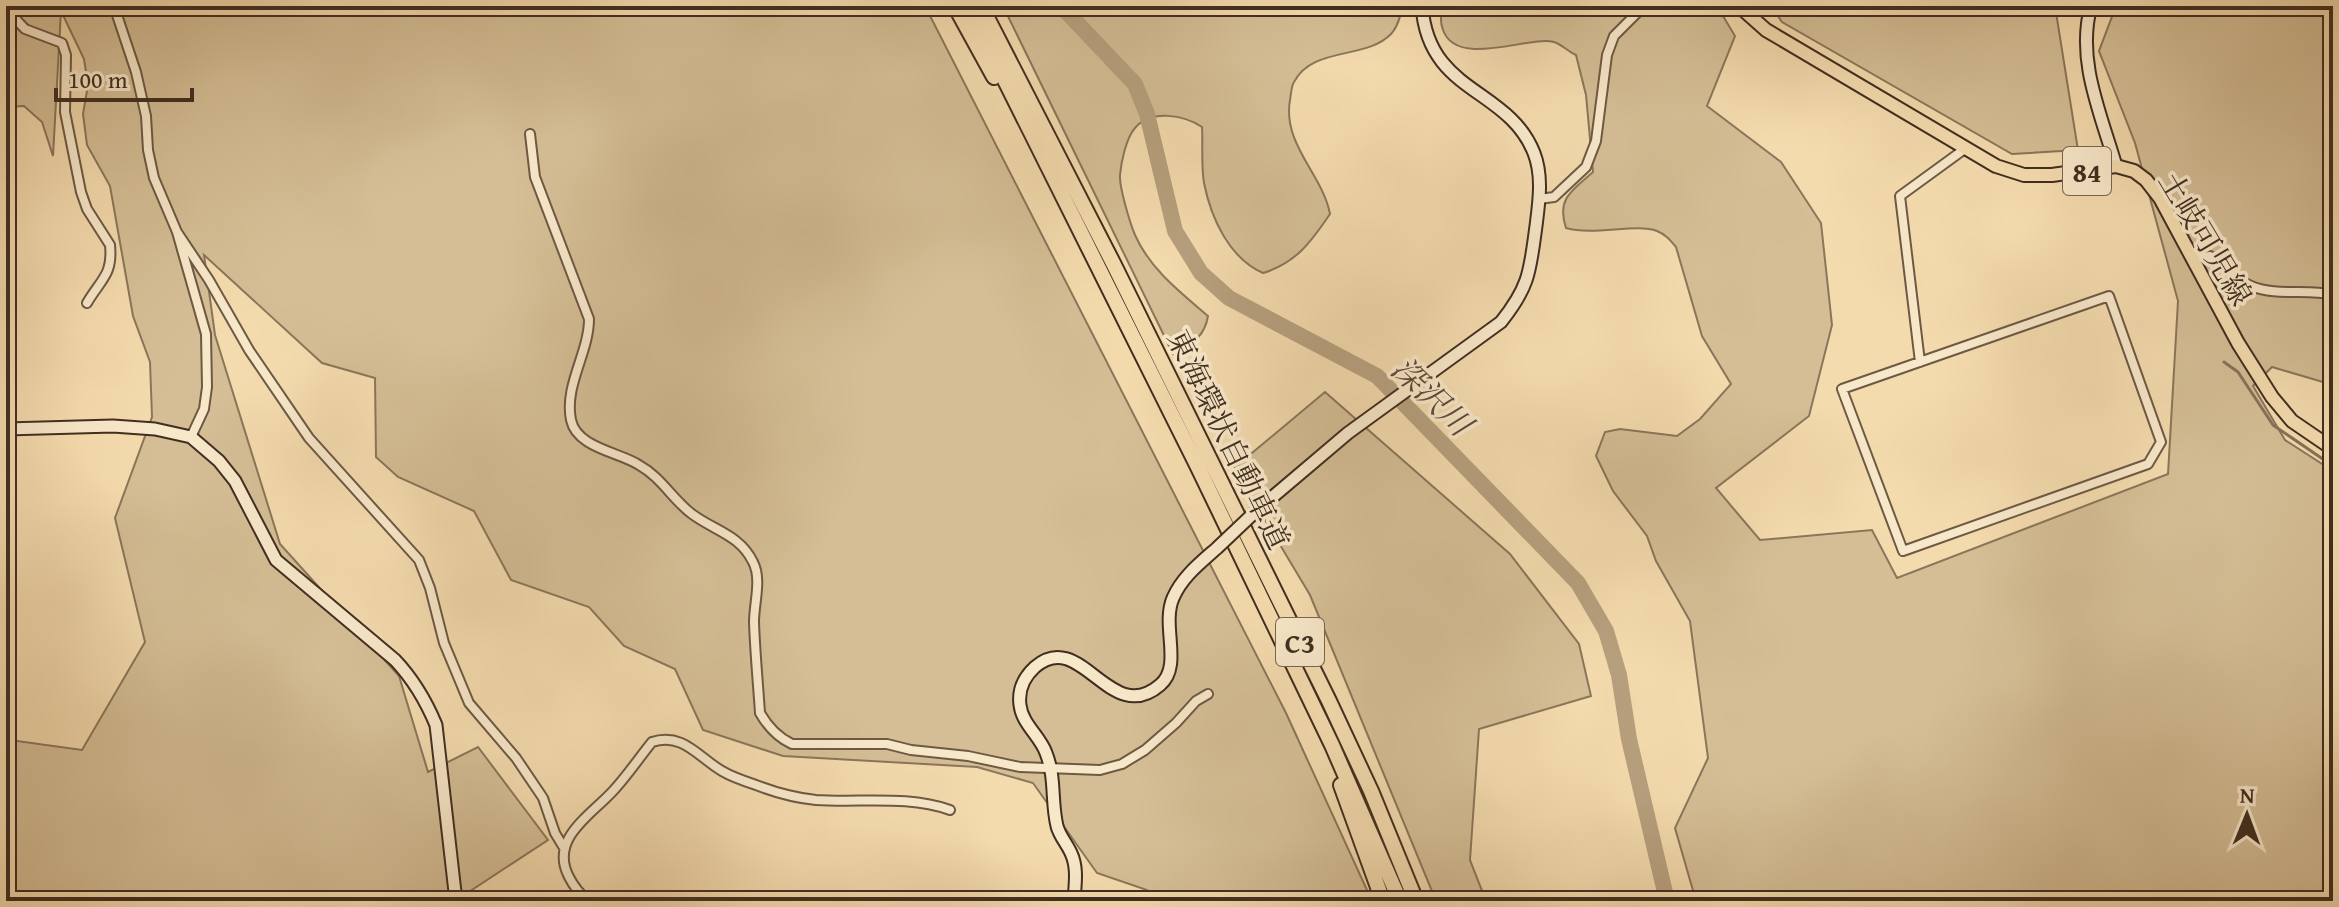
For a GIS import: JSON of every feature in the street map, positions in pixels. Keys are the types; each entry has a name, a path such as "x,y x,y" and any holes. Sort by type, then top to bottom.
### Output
{"highway":[{"path":"955,6 1057,184"},
{"name":"東海環状自動車道","path":"968,6 1284,646 1366,819 1400,901"},
{"name":"東海環状自動車道","path":"982,9 1114,265 1277,594 1371,791 1418,901"},
{"name":"C3","path":"1284,646 1344,793 1383,901"}],"main road":[{"name":"土岐可児線","path":"1739,6 1766,30 1996,166 2024,175 2052,175 2116,166 2134,171 2146,180 2160,198 2238,343 2272,397 2292,421 2333,449"}],"street":[{"path":"114,6 136,72 146,116 154,178 177,232 206,334 207,387 204,409 191,437"},
{"path":"1074,901 1075,865 1057,825 1054,783 1046,753 1025,720 1020,706 1020,689 1027,675 1039,664 1056,658 1071,660 1085,667 1109,689 1124,694 1139,695 1162,684 1169,673 1172,655 1167,626 1173,597 1185,577 1256,511 1348,433 1501,322 1525,289 1539,199 1534,153 1523,132 1506,115 1444,66 1424,28 1422,6"},
{"path":"1539,199 1554,197 1586,167 1596,141 1607,55 1614,36 1644,6"},
{"path":"2091,6 2086,34 2088,70 2116,166"},
{"path":"6,9 25,29 62,43 66,55 65,112 81,192 87,209 110,245 110,270 87,303"},
{"path":"530,134 535,177 589,319 589,338 572,386 570,418 575,430 599,448 639,464 692,514 722,530 746,548 758,577 754,618 760,713 781,739 792,744 887,744 911,750 968,756 999,764 1100,770 1122,764 1145,750 1196,701 1208,694"},
{"path":"1920,362 1900,196 1966,148"},
{"path":"177,232 249,350 309,438 419,560 430,588 444,643 469,703 516,758 543,798 555,833 564,848"},
{"path":"2192,258 2210,256 2250,285 2295,294 2333,295"},
{"path":"2109,296 2161,442 2148,464 1903,551 1842,389 1920,362 2109,296"},
{"path":"6,429 113,426 155,429 191,437 219,461 235,481 276,560 395,660 408,674 429,710 436,725 456,901"},
{"path":"588,901 575,889 567,873 562,861 564,848 572,833 614,790 652,742 661,739 678,740 720,771 772,791 813,800 911,801 950,810"}],"shaded area":[{"path":"6,6 925,6 1286,713 1372,901 1152,901 1147,890 1097,873 1033,783 977,767 783,756 703,730 675,669 624,646 589,607 511,580 474,511 398,477 376,457 375,378 322,363 204,255 215,335 280,544 399,676 428,772 478,747 548,840 455,901 6,901 6,745 10,740 82,750 145,642 115,518 152,417 150,362 133,316 110,186 87,145 83,114 88,85 84,59 61,11 53,156 42,122 24,106 6,107"},
{"path":"1003,6 1403,6 1395,28 1380,42 1314,63 1293,84 1289,116 1292,131 1320,186 1330,214 1302,250 1275,269 1263,273 1251,266 1240,258 1223,236 1211,210 1204,183 1202,127 1186,119 1158,116 1142,122 1132,132 1123,157 1120,181 1135,235 1157,269 1208,316 1200,335 1173,354"},
{"path":"1445,6 1717,6 1735,36 1707,106 1781,162 1821,223 1832,325 1809,416 1716,488 1760,540 1872,530 1897,578 2168,474 2178,301 2135,143 2099,51 2116,6 2333,6 2333,385 2272,367 2253,386 2285,440 2333,471 2333,901 1696,901 1675,828 1708,758 1690,621 1656,561 1647,536 1613,491 1596,456 1605,432 1620,429 1677,436 1700,419 1731,384 1702,336 1676,247 1667,238 1660,232 1638,228 1589,231 1566,228 1563,218 1565,202 1593,172 1586,95 1576,55 1557,43 1543,41 1495,48 1463,47 1451,41 1443,30 1441,18"},
{"path":"1771,6 2055,6 2078,150 2012,154 1782,22"},
{"path":"1325,392 1510,554 1579,644 1591,696 1479,729 1470,860 1486,901 1436,901 1310,595 1234,468"}],"waterway":[{"name":"深沢川","path":"1061,6 1135,84 1147,114 1175,231 1201,273 1229,298 1377,376 1578,583 1606,631 1619,675 1629,739 1667,901"},
{"path":"2224,362 2238,372 2273,425 2333,466"}]}
